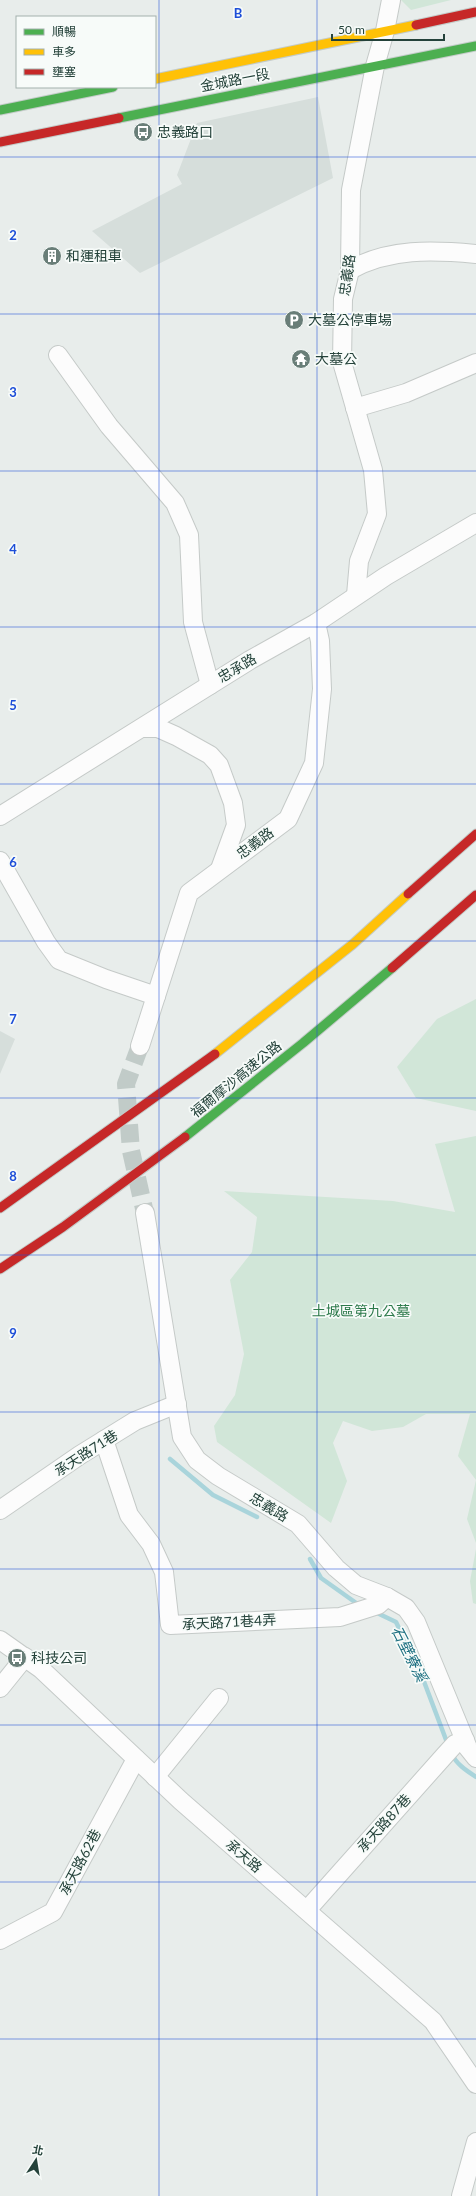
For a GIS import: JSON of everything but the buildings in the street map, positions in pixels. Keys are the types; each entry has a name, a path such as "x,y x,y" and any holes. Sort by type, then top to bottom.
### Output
{"main road":[{"name":"金城路一段","path":"156,78 476,12"},
{"name":"金城路一段","path":"0,142 476,46"},
{"path":"0,110 108,88"},
{"path":"0,1208 193,1071 353,944 476,834"},
{"name":"福爾摩沙高速公路","path":"0,1269 48,1238 229,1104 382,978 476,895"}],"street":[{"name":"忠義路","path":"356,595 359,561 377,514 373,470 342,362 343,299 350,270 351,190 375,66 385,31 391,0"},
{"path":"350,270 361,264 391,254 444,251 476,254"},
{"path":"58,355 108,426 175,502 189,535 193,622 210,685"},
{"path":"355,408 406,393 476,362"},
{"name":"忠承路","path":"0,816 210,685 316,622 356,595 476,523"},
{"name":"忠義路","path":"140,1046 190,893 288,819 314,763 322,689 320,641 316,622"},
{"path":"142,728 158,728 176,736 210,755 219,765 233,803 236,825 220,869"},
{"path":"0,861 46,942 59,960 106,979 156,996"},
{"name":"忠義路","path":"145,1214 182,1437 197,1460 218,1476 298,1524 336,1568 356,1585 382,1601 406,1608 416,1622 455,1746 468,1748 476,1758"},
{"name":"承天路71巷","path":"0,1510 104,1440 136,1421 177,1404"},
{"name":"承天路71巷4弄","path":"104,1440 129,1516 151,1544 164,1572 170,1625 340,1617 357,1612 382,1601"},
{"name":"承天路","path":"0,1640 41,1669 136,1759 433,2021 476,2084"},
{"path":"0,1688 25,1657"},
{"path":"155,1776 219,1698"},
{"name":"承天路87巷","path":"307,1910 455,1746"},
{"name":"承天路62巷","path":"0,1940 53,1912 136,1759"},
{"path":"461,2196 476,2142"}],"shaded area":[{"path":"318,97 333,178 140,273 92,231 182,184 177,175 197,123"},
{"path":"0,1031 15,1039 0,1074"}],"green space":[{"path":"401,0 451,0 411,10"},
{"path":"476,999 476,1111 416,1098 397,1067 437,1019"},
{"name":"土城區第九公墓","path":"476,1136 476,1480 458,1456 470,1414 426,1414 403,1427 372,1431 343,1421 333,1443 347,1481 331,1523 217,1442 214,1426 235,1395 244,1354 230,1280 252,1252 257,1217 224,1191 393,1201 455,1212 435,1144"},
{"path":"476,1480 476,1543 467,1519"},
{"path":"476,1549 476,1604 473,1603 470,1581"}],"waterway":[{"name":"石壁寮溪","path":"170,1459 213,1495 257,1517"},
{"name":"石壁寮溪","path":"310,1559 321,1578 359,1605"},
{"name":"石壁寮溪","path":"375,1612 396,1622 420,1671 448,1745"},
{"name":"石壁寮溪","path":"452,1754 459,1764 476,1777"}],"tunnel":[{"path":"140,1046 126,1084 131,1151 145,1213"}],"traffic: fast":[{"path":"119,118 476,46"},
{"path":"0,110 108,88"},
{"path":"185,1137 303,1043 392,968"}],"traffic: slow":[{"path":"156,79 416,25"},
{"path":"215,1054 353,944 408,894"}],"traffic: jam":[{"path":"416,25 476,12"},
{"path":"0,142 119,118"},
{"path":"408,894 476,834"},
{"path":"392,968 476,895"},
{"path":"0,1208 215,1054"},
{"path":"0,1269 63,1227 185,1137"}],"place":[{"name":"忠義路口","path":"143,132"},
{"name":"和運租車","path":"52,256"},
{"name":"大墓公停車場","path":"294,320"},
{"name":"大墓公","path":"301,359"},
{"name":"科技公司","path":"17,1658"}]}
